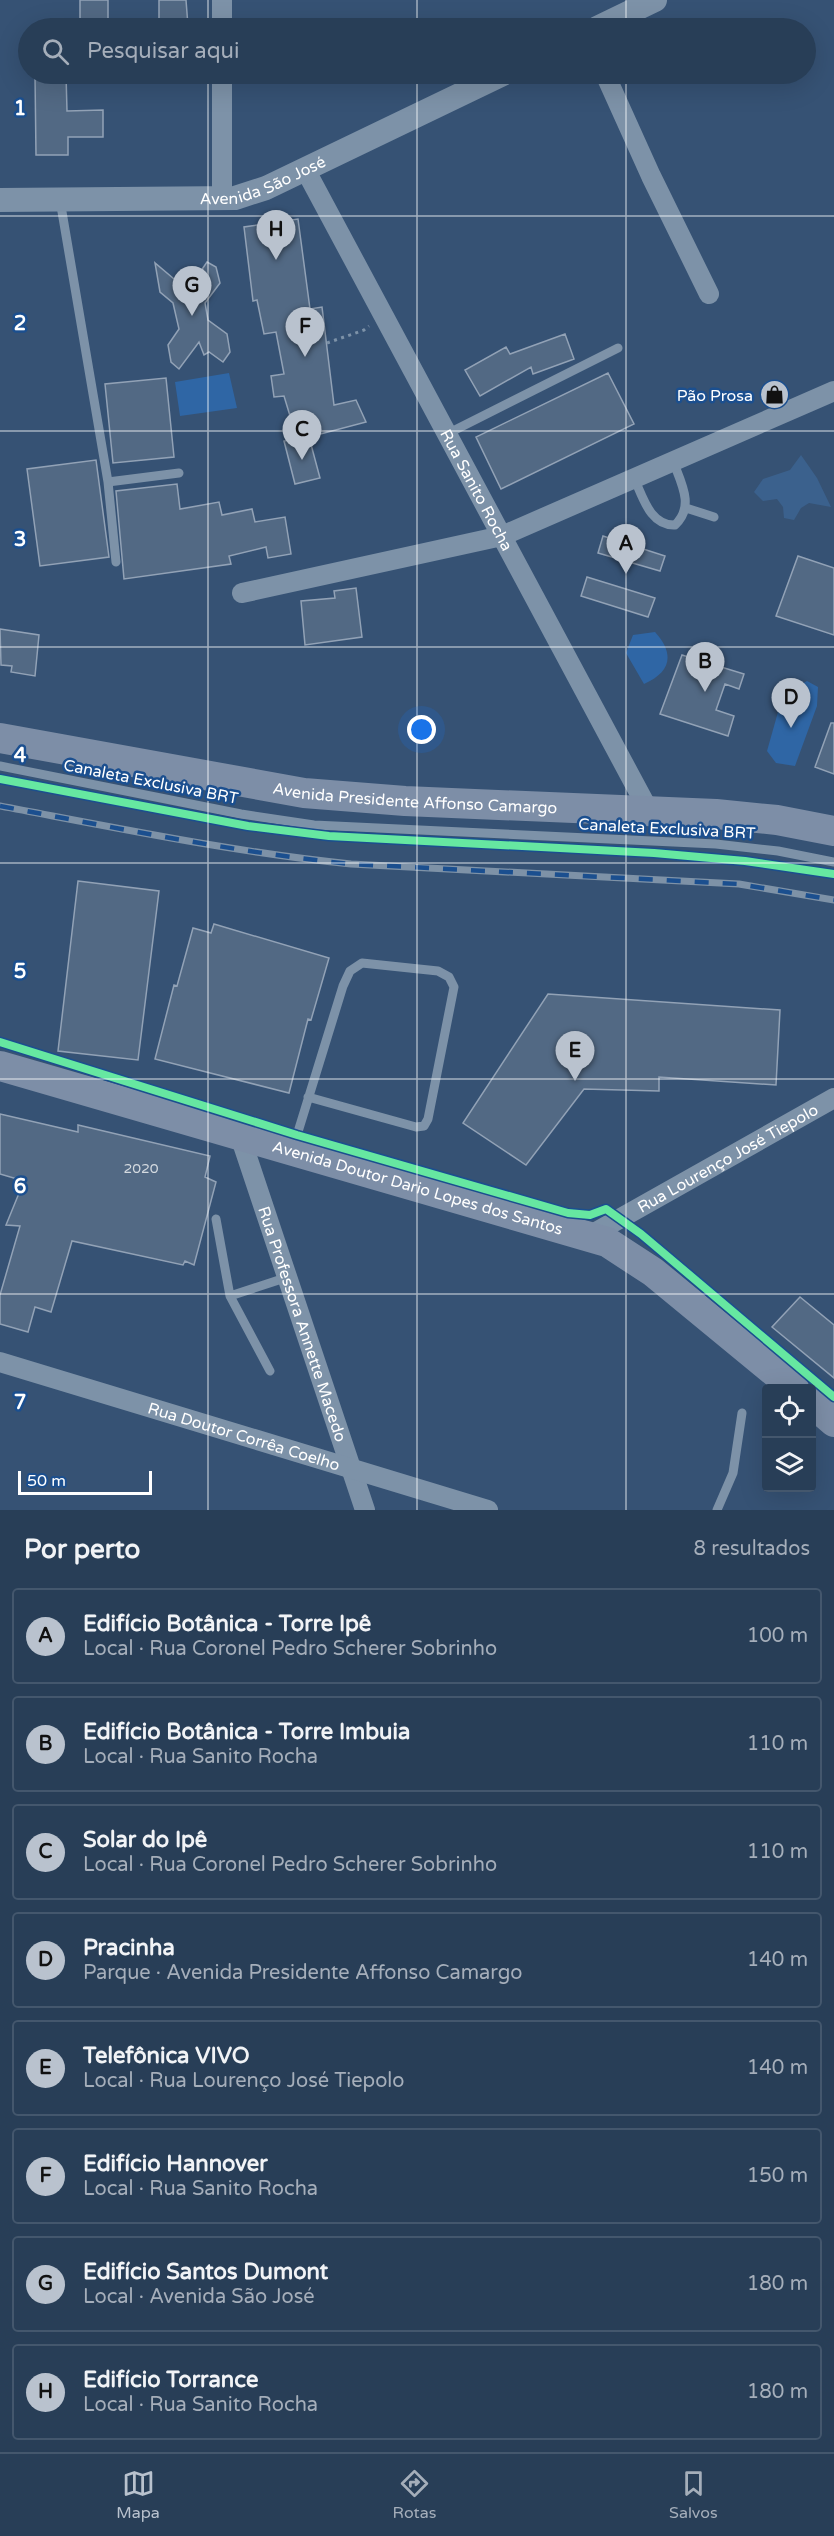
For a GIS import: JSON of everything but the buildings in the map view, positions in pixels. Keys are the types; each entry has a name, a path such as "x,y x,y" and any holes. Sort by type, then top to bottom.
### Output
{"main road":[{"name":"Avenida Presidente Affonso Camargo","path":"0,738 304,793 405,801 649,811 766,819 834,831"},
{"name":"Avenida Doutor Dario Lopes dos Santos","path":"0,1066 607,1242 638,1261 788,1384"},
{"path":"816,1406 834,1422"}],"street":[{"path":"222,0 222,18"},
{"path":"618,18 655,0"},
{"path":"222,84 222,200"},
{"name":"Avenida São José","path":"0,200 222,200 250,195 482,84"},
{"path":"609,84 651,177 709,294"},
{"name":"Rua Sanito Rocha","path":"305,169 649,811"},
{"path":"242,592 502,536 834,391"},
{"name":"Rua Lourenço José Tiepolo","path":"589,1236 834,1098"},
{"name":"Rua Professora Annette Macedo","path":"240,1136 365,1510"},
{"name":"Rua Doutor Corrêa Coelho","path":"0,1362 488,1510"}],"lane":[{"path":"60,200 108,482 116,562"},
{"path":"447,434 618,348"},
{"path":"634,478 654,518 665,525 675,525 682,518 686,508 686,497 673,461"},
{"path":"108,482 179,473"},
{"path":"686,508 714,517"},
{"name":"Canaleta Exclusiva BRT","path":"0,766 229,812 314,825 716,844 778,850 834,862"},
{"path":"292,1151 308,1097 350,971 362,963 438,971 448,977 454,987 428,1119 424,1126 416,1127 308,1097"},
{"path":"216,1219 230,1296 270,1371"},
{"path":"230,1296 288,1277"},
{"path":"717,1510 733,1473 742,1413"}],"path":[{"path":"327,343 364,330 383,315"}],"shaded area":[{"path":"229,373 237,408 180,416 175,382"},
{"path":"801,455 817,478 831,507 809,503 801,508 794,520 784,518 783,507 777,499 763,501 754,492 763,479 790,470"},
{"path":"655,632 666,648 667,662 660,674 644,684 626,653 633,635"},
{"path":"807,681 818,687 817,706 795,766 776,763 767,751 780,705 790,690"}],"railway":[{"path":"0,806 219,846 351,864 739,884 834,900"}],"cycle path":[{"path":"0,779 248,826 329,836 654,853 745,861 834,874"},
{"path":"0,1042 297,1135 568,1213 590,1215 606,1209 641,1234 834,1397"}],"place":[{"name":"Edifício Torrance","path":"276,260"},
{"name":"Edifício Santos Dumont","path":"192,316"},
{"name":"Edifício Hannover","path":"305,357"},
{"name":"Pão Prosa","path":"774,395"},
{"name":"Solar do Ipê","path":"302,460"},
{"name":"Edifício Botânica - Torre Ipê","path":"626,574"},
{"name":"Edifício Botânica - Torre Imbuia","path":"705,692"},
{"name":"Pracinha","path":"791,728"},
{"name":"Telefônica VIVO","path":"575,1081"}]}
